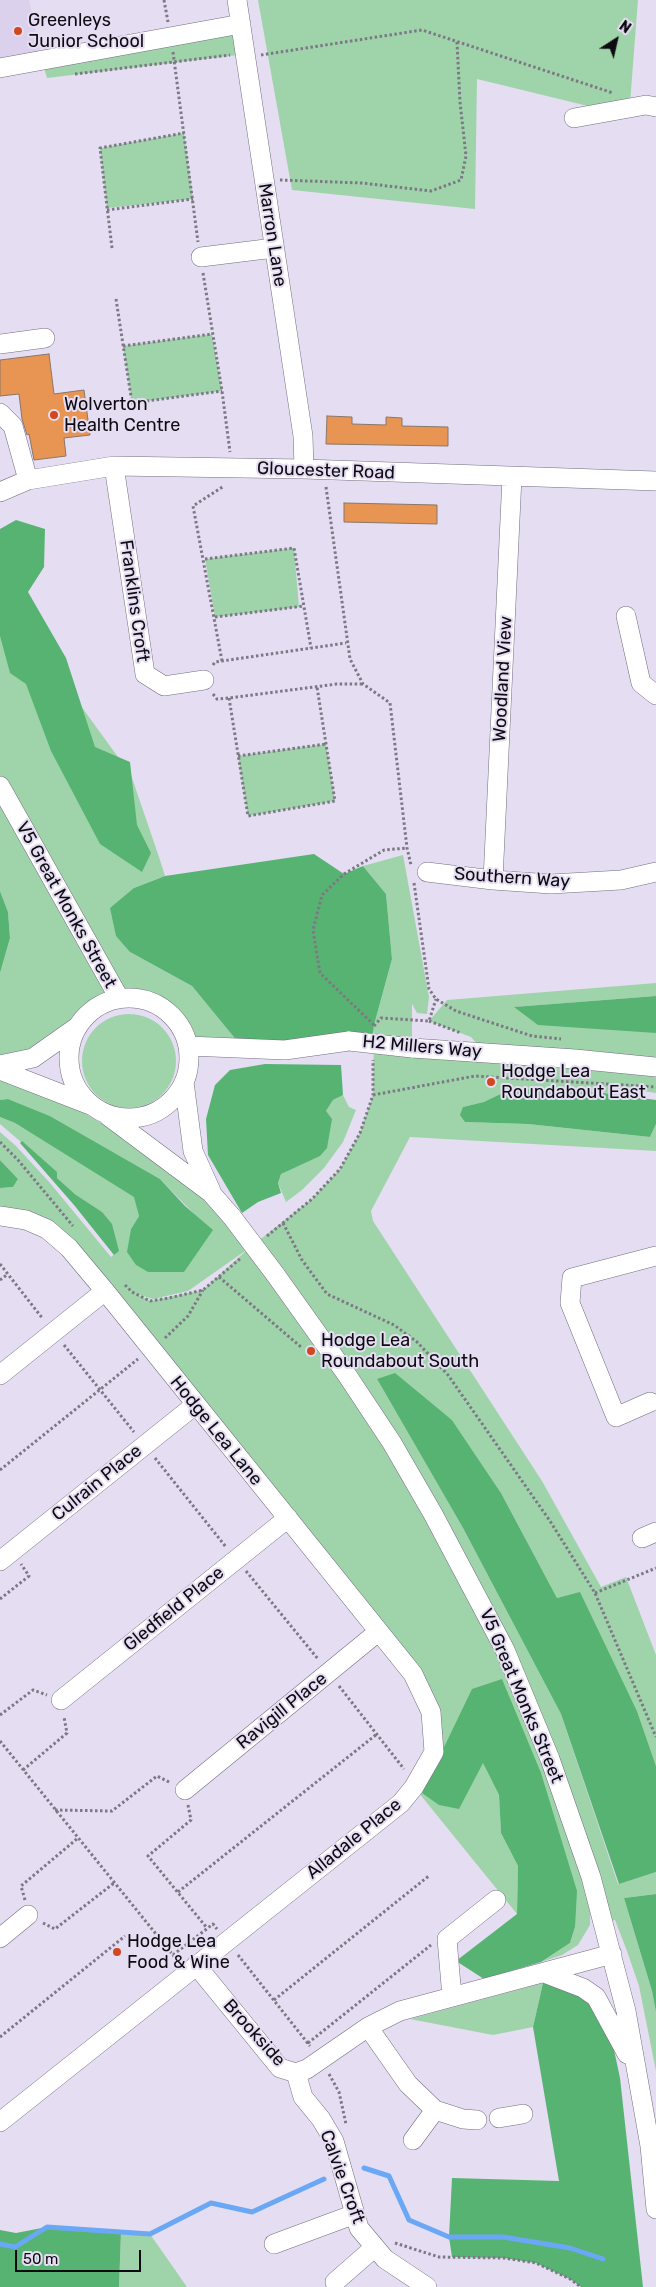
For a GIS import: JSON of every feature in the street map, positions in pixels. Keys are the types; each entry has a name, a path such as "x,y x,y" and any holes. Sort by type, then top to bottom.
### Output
{"street":[{"name":"Marron Lane","path":"238,0 274,248 304,436 304,470"},
{"path":"0,68 241,24"},
{"path":"574,118 646,105 656,107"},
{"path":"201,258 274,248"},
{"path":"0,344 45,338"},
{"path":"0,412 13,426 28,480"},
{"name":"Gloucester Road","path":"0,492 28,480 114,466 656,481"},
{"name":"Franklins Croft","path":"114,466 145,674 164,686 204,680"},
{"name":"Woodland View","path":"493,880 512,477"},
{"path":"626,616 641,683 656,695"},
{"name":"V5 Great Monks Street","path":"0,786 119,998"},
{"name":"Southern Way","path":"417,872 551,884 621,880 656,872"},
{"path":"0,1065 33,1058 77,1027 88,1013 98,1006 119,998 132,997 148,1000 161,1006 178,1022 188,1046 189,1064 184,1082 168,1104 144,1116 116,1116 0,1070"},
{"path":"77,1027 69,1051 72,1076 84,1097 99,1109"},
{"name":"H2 Millers Way","path":"188,1046 285,1050 349,1041 412,1048 575,1058 656,1068"},
{"name":"V5 Great Monks Street","path":"184,1082 193,1151 211,1193"},
{"name":"V5 Great Monks Street","path":"99,1109 211,1193 232,1217 275,1274 323,1340 392,1443 434,1514 505,1650 550,1759 591,1877 612,1954 653,2153 656,2209"},
{"name":"Hodge Lea Lane","path":"0,1216 26,1220 46,1230 70,1248 111,1285 151,1349 413,1674"},
{"path":"650,1402 616,1417 570,1303 572,1278 656,1256"},
{"path":"0,1375 111,1285"},
{"name":"Culrain Place","path":"0,1561 195,1405"},
{"name":"Gledfield Place","path":"60,1700 288,1518"},
{"name":"Ravigill Place","path":"185,1790 378,1632"},
{"name":"Alladale Place","path":"191,1969 401,1803 416,1784 434,1752 431,1712 413,1674"},
{"path":"452,1998 447,1939 496,1900"},
{"path":"0,1938 28,1915"},
{"name":"Brookside","path":"191,1969 280,2068 296,2073 307,2070 368,2027 400,2011 612,1954"},
{"path":"0,2122 191,1969"},
{"path":"544,1973 583,1988 596,1997 638,2075"},
{"path":"368,2027 408,2084 434,2110 463,2119 477,2120"},
{"name":"Calvie Croft","path":"296,2073 303,2098 321,2119 334,2141 360,2228 383,2243 385,2259 427,2287"},
{"path":"413,2140 434,2110"},
{"path":"498,2118 523,2114"},
{"path":"274,2244 355,2214"},
{"path":"335,2282 383,2243"}],"path":[{"path":"66,75 246,54 259,56 422,30 620,95"},
{"path":"170,38 175,61 233,480 194,506 222,661"},
{"path":"280,180 362,183 431,191 460,180 466,156 460,102 457,42"},
{"path":"112,248 100,148 184,133"},
{"path":"107,210 193,199"},
{"path":"116,299 132,404 222,391"},
{"path":"124,346 212,334"},
{"path":"205,559 294,548 310,648"},
{"path":"215,617 304,606"},
{"path":"346,643 215,662 204,680 217,699 317,687 363,684"},
{"path":"228,698 248,816 335,801 317,687"},
{"path":"238,756 326,744"},
{"path":"374,1025 320,973 313,930 322,895 344,874 384,850 407,848 417,872 429,990 436,999 456,1011 532,1036 570,1040"},
{"path":"429,1021 436,999"},
{"path":"373,1032 374,1025 381,1018 429,1021 463,1034"},
{"path":"262,1241 312,1199 340,1169 360,1133 373,1095 373,1056"},
{"path":"373,1095 474,1076 656,1087"},
{"path":"0,1142 18,1160 75,1228"},
{"path":"283,1223 302,1260 327,1294 394,1325 417,1342 448,1375 550,1522 595,1593 656,1738"},
{"path":"0,1470 151,1349 188,1316 203,1290 248,1253"},
{"path":"0,1264 416,1784"},
{"path":"0,1280 8,1274"},
{"path":"219,1277 301,1347"},
{"path":"111,1285 150,1301 203,1290"},
{"path":"595,1593 656,1568"},
{"path":"0,1715 33,1690 60,1700 67,1733 23,1770"},
{"path":"178,1892 377,1734"},
{"path":"0,1741 173,1955 191,1969"},
{"path":"55,1810 112,1811 157,1776 185,1790 191,1820 148,1856 207,1928"},
{"path":"78,1838 21,1886 28,1915 55,1929 114,1883"},
{"path":"274,2000 430,1876"},
{"path":"173,1955 213,1924 322,2060 339,2092 347,2130"},
{"path":"0,2037 125,1936"},
{"path":"308,2044 442,1936 447,1939"},
{"path":"383,2243 397,2244 439,2257 504,2258 536,2263 570,2279 581,2287"}],"shaded area":[{"name":"Greenleys Junior School","path":"0,0 29,0 42,61 0,67"}],"green space":[{"path":"258,0 638,0 629,116 477,79 475,209 292,190"},
{"path":"241,24 246,54 47,78 42,61"},
{"path":"184,133 193,199 107,208 100,148"},
{"path":"212,334 222,391 132,403 123,346"},
{"path":"16,520 45,529 44,567 28,592 66,658 95,747 130,762 137,825 151,853 142,872 100,844 51,751 26,684 10,673 0,636 0,529"},
{"path":"294,548 299,607 215,617 205,559"},
{"path":"0,563 81,706 131,775 160,860 165,876 134,888 130,952 192,986 242,1047 188,1046 178,1022 161,1007 148,1000 132,997 119,998 98,1006 88,1013 77,1027 4,1065 101,1123 131,1127 211,1193 253,1245 312,1199 340,1169 360,1133 373,1095 374,1025 392,959 386,894 363,866 403,855 429,997 427,1014 417,1013 412,1004 412,1048 484,1052 471,1037 429,1021 447,1000 656,983 656,996 515,1007 656,1033 656,1093 643,1091 642,1097 574,1089 511,1089 485,1102 463,1107 465,1122 528,1124 650,1137 656,1124 656,1151 410,1137 371,1211 373,1221 542,1481 601,1587 626,1577 656,1655 656,1766 637,1711 580,1593 557,1598 501,1493 452,1420 424,1398 377,1379 463,1528 561,1714 618,1884 656,1872 656,1894 624,1898 652,1991 656,2012 656,2071 639,1986 615,1920 603,1923 591,1880 590,1925 578,1945 562,1955 541,1962 570,1943 575,1927 483,1763 499,1795 501,1833 518,1866 517,1914 414,1787 434,1752 431,1712 69,1248 0,1216 0,1188 13,1187 18,1179 0,1160 0,1132 16,1146 50,1183 111,1257 118,1251 76,1195 57,1178 56,1172 0,1124 0,1117 15,1123 135,1197 139,1216 131,1229 136,1265 148,1271 184,1272 196,1216 160,1179 50,1116 8,1099 0,1100 0,973 10,938 8,912 0,891","holes":["248,1249 203,1290 150,1301 137,1294 153,1299 188,1291"]},
{"path":"326,744 335,801 248,816 238,756"},
{"path":"314,854 344,874 363,866 386,894 392,959 374,1025 372,1046 242,1047 192,986 130,952 116,936 110,908 134,888 165,876"},
{"path":"0,891 8,912 10,938 0,973"},
{"path":"656,996 656,1033 538,1025 514,1007"},
{"path":"120,1014 138,1014 163,1027 173,1043 176,1061 173,1079 163,1095 138,1108 120,1108 95,1095 82,1070 82,1052 95,1027"},
{"path":"265,1064 341,1065 343,1095 333,1100 326,1111 332,1119 327,1148 320,1156 281,1174 278,1183 281,1193 258,1202 242,1213 208,1155 206,1119 215,1085 230,1070"},
{"path":"511,1089 574,1089 656,1100 656,1124 650,1137 528,1124 465,1122 460,1115 463,1107 484,1102"},
{"path":"343,1095 349,1107 356,1110 343,1142 324,1168 302,1190 286,1202 278,1183 281,1174 287,1171 333,1100"},
{"path":"8,1099 50,1116 160,1179 185,1206 213,1230 184,1272 148,1272 136,1265 127,1252 131,1229 139,1216 134,1197 15,1123 0,1117 0,1100"},
{"path":"22,1141 57,1172 57,1178 76,1195 102,1212 112,1224 119,1251 114,1255 74,1205 20,1143"},
{"path":"0,1160 18,1179 13,1187 0,1188"},
{"path":"395,1373 452,1420 501,1493 557,1598 580,1592 637,1711 656,1766 656,1872 619,1884 561,1714 463,1528 377,1379"},
{"path":"502,1679 541,1773 577,1891 575,1927 570,1943 541,1962 484,1979 456,1961 517,1914 518,1866 501,1833 499,1795 483,1763 459,1809 439,1805 422,1793 472,1689"},
{"path":"656,1894 656,2012 652,1991 624,1898"},
{"path":"543,1983 533,2027 493,2035 410,2019"},
{"path":"543,1983 580,1993 592,2003 610,2031 620,2078 643,2287 581,2287 570,2279 536,2263 504,2258 452,2257 449,2237 452,2178 559,2181 533,2027"},
{"path":"47,2227 121,2232 119,2287 0,2287 0,2230 16,2233"},
{"path":"121,2232 150,2234 187,2287 119,2287"}],"building":[{"name":"Wolverton Health Centre","path":"49,354 54,394 84,390 90,435 64,438 66,456 34,460 29,434 27,435 22,419 19,394 0,396 0,360"},
{"path":"327,416 352,417 352,424 386,425 386,417 402,418 402,426 448,427 448,446 326,444"},
{"path":"344,503 437,505 437,524 344,522"}],"waterway":[{"path":"364,2168 389,2176 409,2220 449,2237 503,2237 570,2248 603,2259"},
{"path":"0,2244 15,2247 47,2227 150,2234 211,2203 252,2212 324,2179"}],"place":[{"name":"Greenleys Junior School","path":"18,31"},
{"name":"Wolverton Health Centre","path":"54,415"},
{"name":"Hodge Lea Roundabout East","path":"491,1082"},
{"name":"Hodge Lea Roundabout South","path":"311,1351"},
{"name":"Hodge Lea Food & Wine","path":"117,1952"}]}
